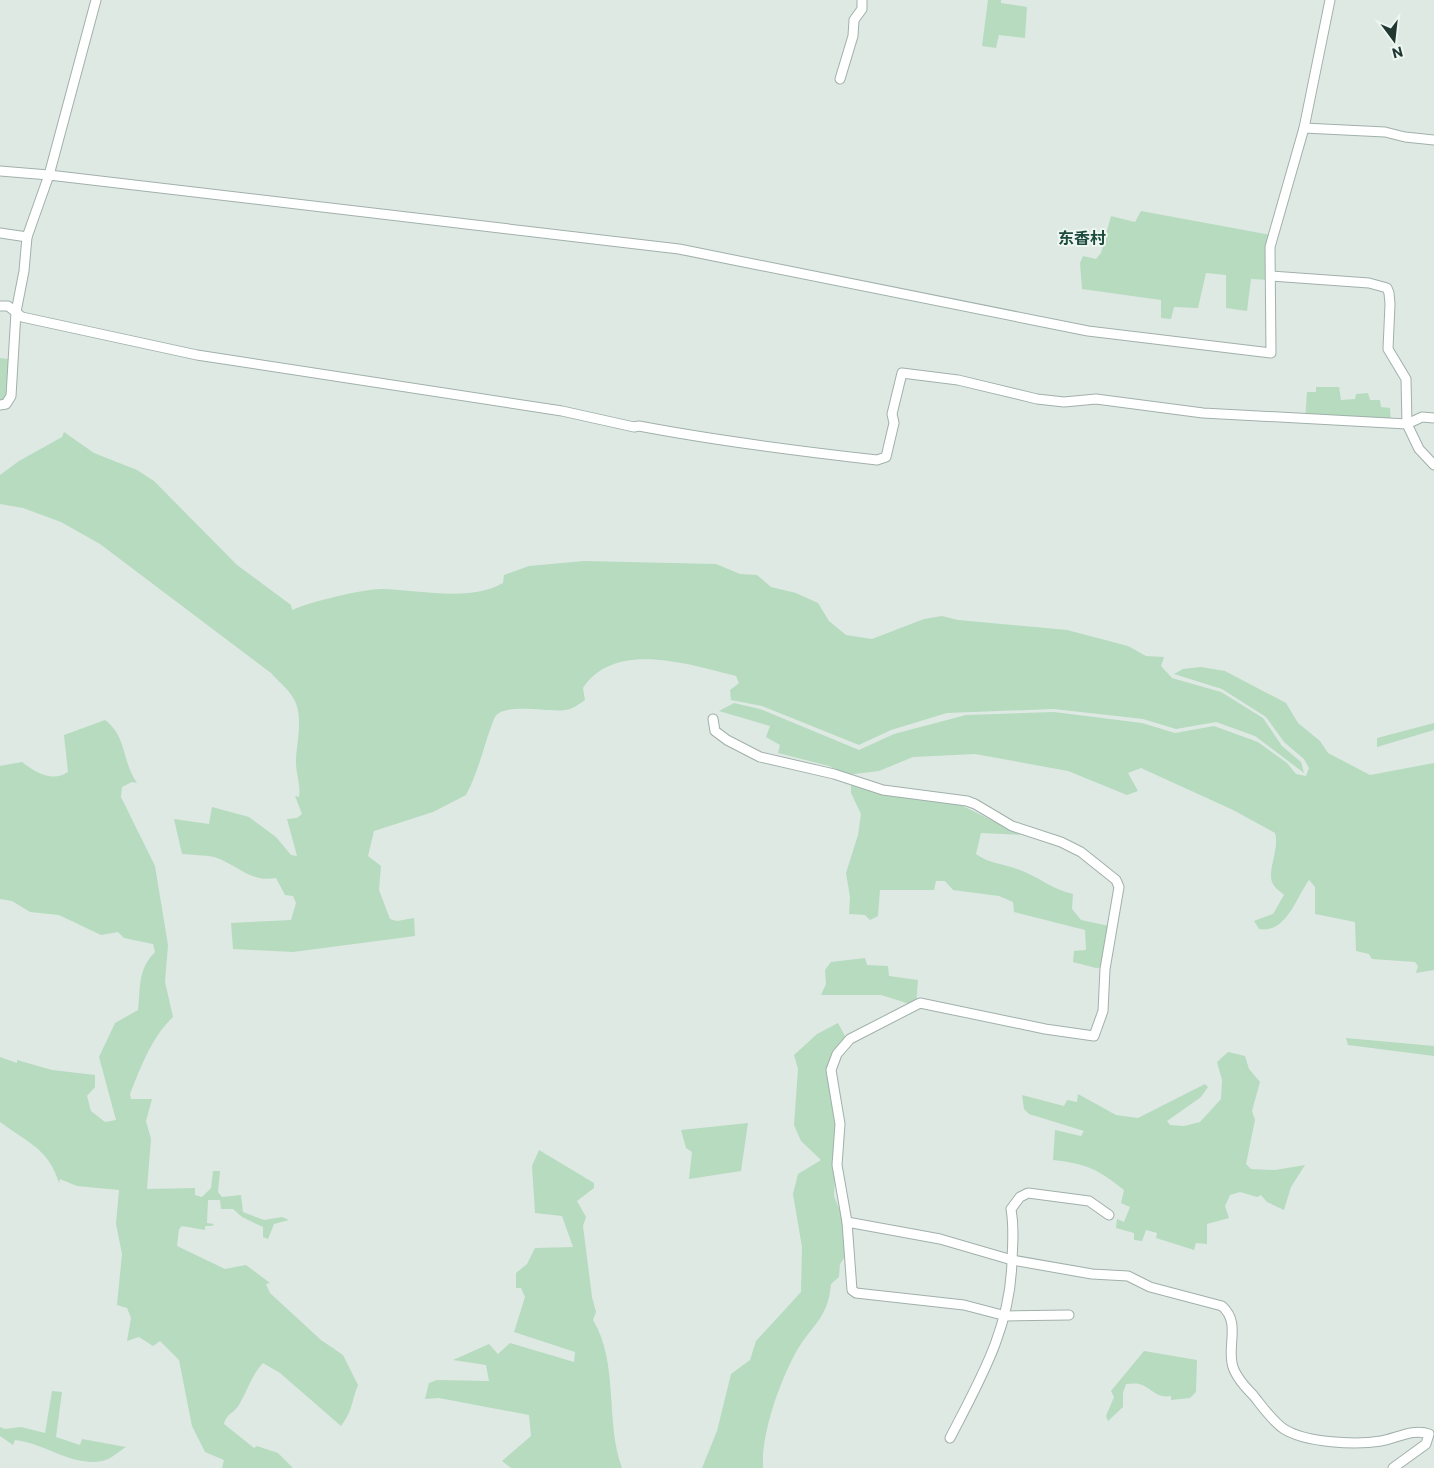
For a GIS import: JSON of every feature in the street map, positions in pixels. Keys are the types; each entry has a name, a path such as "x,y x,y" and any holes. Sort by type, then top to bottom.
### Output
{"street":[{"path":"0,405 6,404 11,396 16,312 24,271 26,237 49,175 96,0"},
{"path":"840,78 853,36 854,20 862,9 862,0"},
{"path":"0,171 49,175 679,250 1088,331 1271,353 1270,247 1304,128 1330,0"},
{"path":"1304,128 1385,132 1405,138 1434,140"},
{"path":"0,233 26,237"},
{"path":"1270,276 1369,283 1386,288 1390,298 1388,349 1406,379 1407,424 1419,449 1434,465"},
{"path":"0,306 8,306 22,317 197,355 562,411 634,427 639,426 744,445 877,460 886,457 894,423 892,414 902,373 958,380 1037,399 1064,402 1096,399 1203,413 1407,424 1422,417 1434,418"},
{"path":"713,718 715,731 727,740 760,757 834,774 883,790 976,804 1012,826 1061,842 1081,852 1116,880 1119,887 1105,969 1103,1011 1094,1036 1036,1027 920,1003 850,1038 837,1054 831,1070 840,1124 837,1165 847,1222 852,1290 856,1293 964,1305 1006,1316 1070,1315"},
{"path":"950,1438 987,1365 1006,1316 1014,1224 1011,1209 1020,1197 1028,1193 1089,1201 1109,1215"},
{"path":"847,1222 940,1239 1012,1260 1092,1274 1128,1276 1150,1287 1222,1306 1228,1312 1234,1334 1232,1364 1244,1386 1283,1428 1295,1434 1325,1440 1356,1443 1381,1441 1421,1431 1429,1434 1426,1444 1393,1468"}],"green space":[{"path":"988,0 1001,0 1001,3 1027,7 1025,38 999,35 996,48 982,46"},
{"path":"1141,211 1271,235 1271,280 1251,279 1247,311 1226,308 1226,275 1206,273 1198,308 1174,307 1171,319 1161,318 1161,300 1082,289 1080,263 1083,256 1096,259 1101,253 1111,216 1135,222"},
{"path":"0,358 8,359 9,384 3,404 0,405"},
{"path":"1316,387 1339,387 1341,400 1355,399 1356,394 1368,393 1370,400 1380,400 1381,407 1390,408 1391,424 1305,421 1307,392 1316,392"},
{"path":"64,432 94,453 137,470 154,481 237,565 291,605 292,610 336,596 382,589 444,594 475,592 490,589 503,583 504,575 529,566 584,561 716,564 740,574 757,575 771,587 796,593 818,603 829,621 846,635 872,639 924,619 942,616 958,620 1067,630 1128,646 1146,656 1164,657 1161,666 1172,678 1221,692 1263,718 1282,746 1301,762 1304,773 1255,736 1216,722 1176,729 1143,719 1054,709 947,713 891,730 859,745 762,706 731,700 730,690 739,683 736,676 676,662 634,660 614,664 597,673 583,688 585,700 571,709 558,711 515,709 506,710 498,714 494,719 466,795 433,812 374,831 368,856 381,866 379,890 390,919 397,921 414,918 415,936 293,952 233,949 231,923 291,920 296,903 293,896 285,895 276,878 259,878 214,857 182,854 174,819 209,824 212,807 249,817 276,837 291,855 297,856 287,819 297,818 302,814 295,796 299,797 296,762 299,720 296,703 288,690 271,673 100,544 61,522 23,508 0,504 0,475 19,461 62,437"},
{"path":"1201,667 1225,671 1286,703 1298,723 1320,741 1328,753 1370,775 1434,763 1434,970 1416,973 1418,966 1415,962 1372,959 1369,954 1356,951 1355,922 1315,914 1315,887 1309,880 1283,920 1276,926 1268,929 1259,929 1254,921 1273,914 1284,895 1271,879 1276,846 1275,833 1233,810 1141,768 1128,773 1138,791 1127,795 1068,771 975,754 913,757 879,771 846,775 829,766 778,753 780,745 766,737 770,726 719,711 734,703 760,709 859,750 894,734 966,715 1054,712 1142,723 1175,733 1214,726 1258,742 1287,763 1296,774 1306,776 1309,768 1304,759 1284,742 1266,717 1222,689 1174,674 1183,669"},
{"path":"105,720 112,726 121,741 132,775 137,783 132,782 122,787 121,797 155,866 168,945 165,982 173,1017 153,1043 130,1094 131,1099 152,1099 146,1121 151,1139 147,1189 195,1188 195,1195 202,1197 211,1188 213,1171 220,1171 218,1192 222,1197 241,1195 243,1212 264,1220 282,1217 289,1220 274,1224 268,1239 263,1237 263,1227 242,1217 233,1209 221,1209 220,1200 208,1200 207,1223 214,1224 212,1226 205,1226 205,1230 182,1226 179,1229 177,1246 225,1269 246,1265 270,1283 266,1284 270,1293 321,1340 343,1355 358,1385 350,1411 341,1426 280,1373 263,1363 259,1368 239,1405 226,1418 224,1424 254,1448 257,1446 278,1453 293,1468 222,1468 224,1460 205,1452 192,1426 179,1360 160,1341 153,1346 139,1337 127,1341 131,1318 127,1308 117,1305 122,1254 116,1224 119,1190 77,1186 60,1179 59,1183 55,1171 43,1154 0,1122 0,1057 17,1063 17,1060 52,1070 95,1075 95,1087 87,1096 91,1111 105,1122 116,1120 99,1057 115,1023 138,1010 143,972 149,959 155,952 153,944 124,938 118,932 101,935 59,915 30,912 12,901 0,899 0,766 22,762 44,775 62,775 68,772 64,735"},
{"path":"1434,723 1434,730 1377,747 1377,738"},
{"path":"851,783 955,802 1021,835 981,833 976,854 992,862 1020,870 1059,890 1073,894 1072,909 1081,920 1109,926 1104,967 1096,968 1073,962 1074,951 1086,950 1085,930 1014,912 1013,902 999,896 953,890 945,881 936,881 934,890 880,890 878,916 870,920 865,915 849,914 850,897 846,873 858,835 861,814 851,793"},
{"path":"865,958 867,965 888,966 889,976 918,980 916,1006 881,995 821,995 826,984 825,970 831,962"},
{"path":"838,1023 846,1038 828,1074 837,1137 834,1196 844,1221 844,1258 840,1264 839,1277 831,1284 822,1315 795,1354 777,1394 765,1440 763,1468 702,1468 717,1431 731,1374 750,1360 756,1341 801,1292 802,1247 793,1194 798,1174 821,1160 801,1141 794,1125 798,1069 794,1055 817,1034"},
{"path":"1346,1038 1434,1046 1434,1056 1348,1045"},
{"path":"1228,1052 1245,1056 1249,1069 1260,1082 1252,1111 1255,1120 1246,1164 1251,1169 1275,1170 1305,1165 1291,1187 1284,1210 1267,1202 1261,1195 1257,1197 1240,1192 1230,1195 1225,1206 1229,1218 1207,1224 1207,1244 1196,1243 1194,1250 1156,1238 1157,1233 1146,1230 1142,1241 1134,1240 1134,1233 1116,1228 1117,1219 1124,1222 1130,1207 1121,1203 1124,1190 1092,1169 1075,1163 1053,1160 1055,1130 1081,1136 1084,1131 1029,1114 1024,1109 1022,1095 1064,1106 1067,1100 1077,1102 1078,1094 1116,1115 1138,1118 1205,1084 1208,1087 1201,1097 1167,1121 1170,1125 1184,1126 1200,1122 1221,1099 1222,1080 1217,1062"},
{"path":"748,1123 741,1171 689,1179 692,1152 686,1148 681,1130"},
{"path":"539,1150 594,1183 594,1188 577,1201 586,1217 583,1226 592,1297 596,1312 593,1320 601,1337 606,1355 614,1432 622,1468 511,1468 502,1461 531,1436 529,1415 439,1398 425,1399 429,1383 437,1380 489,1381 486,1365 453,1360 489,1344 498,1354 510,1343 574,1362 575,1352 514,1332 525,1297 521,1288 516,1288 516,1273 527,1264 535,1248 573,1247 562,1216 535,1213 532,1166"},
{"path":"1144,1351 1197,1360 1196,1392 1190,1398 1171,1400 1171,1396 1161,1396 1139,1384 1126,1384 1123,1393 1123,1407 1108,1421 1106,1416 1114,1397 1111,1391"},
{"path":"52,1391 62,1392 56,1437 80,1445 82,1439 126,1447 108,1459 91,1462 69,1458 26,1442 15,1440 13,1445 0,1436 0,1427 5,1429 21,1427 45,1433"}],"district":[{"name":"东香村","path":"1082,238"}]}
